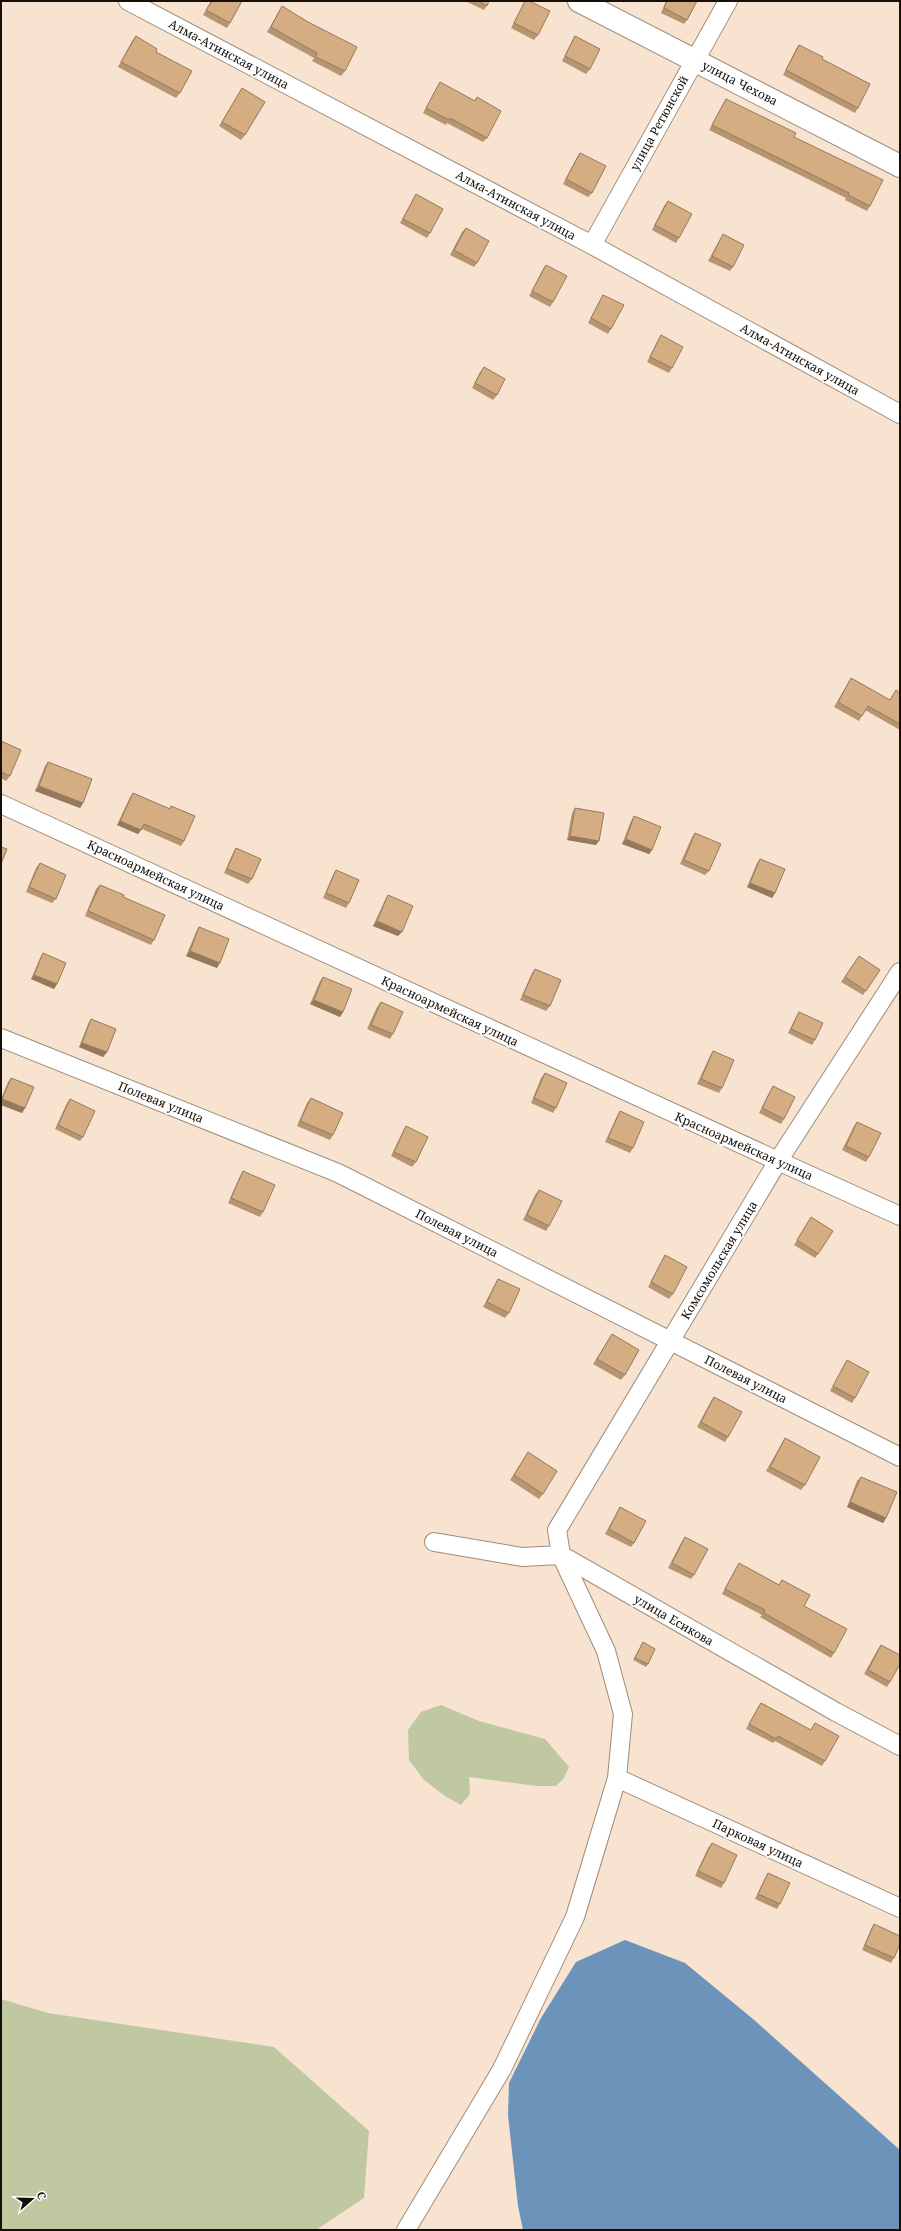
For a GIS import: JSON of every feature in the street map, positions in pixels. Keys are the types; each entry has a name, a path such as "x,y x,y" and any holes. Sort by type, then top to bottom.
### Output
{"street":[{"name":"Алма-Атинская улица","path":"128,1 592,245 900,414"},
{"name":"улица Чехова","path":"579,1 900,166"},
{"name":"улица Ретюнской","path":"592,245 728,1"},
{"name":"Красноармейская улица","path":"1,804 778,1162 900,1216"},
{"name":"Комсомольская улица","path":"406,2230 502,2069 575,1917 617,1778 623,1714 606,1651 561,1555 558,1530 778,1162 899,977"},
{"name":"Полевая улица","path":"1,1038 338,1173 900,1457"},
{"path":"434,1542 522,1557 561,1555"},
{"name":"улица Есикова","path":"561,1555 836,1712 900,1746"},
{"name":"Парковая улица","path":"617,1778 900,1908"}],"green space":[{"path":"441,1705 479,1721 545,1739 569,1767 564,1778 556,1786 536,1786 469,1777 470,1794 461,1805 445,1796 424,1780 409,1760 408,1730 421,1712"},
{"path":"1,1999 48,2013 274,2047 369,2131 364,2198 316,2230 1,2230"}],"water":[{"path":"625,1940 685,1963 753,2019 900,2150 900,2230 523,2230 518,2206 508,2115 509,2083 541,2018 576,1962"}],"building":[{"path":"212,1 242,1 230,23 206,10"},
{"path":"478,1 489,1 487,6"},
{"path":"525,1 529,1 550,11 538,35 514,23"},
{"path":"667,1 697,1 687,20 664,8"},
{"path":"282,6 308,22 357,47 345,71 316,57 317,53 271,27"},
{"path":"136,36 157,49 156,52 192,71 180,93 121,62"},
{"path":"575,36 600,49 590,69 565,56"},
{"path":"799,45 870,84 858,108 786,70"},
{"path":"440,82 475,101 477,97 501,111 487,138 450,118 449,120 426,108"},
{"path":"242,88 265,102 245,135 222,122"},
{"path":"726,99 796,133 794,137 883,180 870,206 848,195 849,193 712,125"},
{"path":"580,153 606,166 592,193 566,179"},
{"path":"416,194 443,209 430,233 403,219"},
{"path":"668,201 692,214 679,238 655,225"},
{"path":"466,228 489,241 477,263 454,250"},
{"path":"723,234 744,245 733,267 712,256"},
{"path":"546,265 567,276 553,302 532,291"},
{"path":"603,295 624,305 611,329 591,318"},
{"path":"661,335 683,347 672,368 650,357"},
{"path":"484,367 505,379 497,395 475,383"},
{"path":"851,678 890,700 896,690 900,693 900,724 868,706 862,716 838,702"},
{"path":"1,741 21,750 10,776 1,772"},
{"path":"48,762 92,779 83,803 39,786"},
{"path":"133,793 170,809 171,806 195,816 184,841 144,824 141,830 120,821"},
{"path":"575,808 604,813 599,841 570,836"},
{"path":"634,816 661,827 652,850 626,839"},
{"path":"695,833 721,844 709,871 684,860"},
{"path":"1,847 7,849 1,864"},
{"path":"236,848 261,859 252,879 227,869"},
{"path":"760,859 785,869 775,893 750,883"},
{"path":"40,863 66,875 56,899 29,887"},
{"path":"336,870 359,880 349,903 326,893"},
{"path":"100,885 124,895 123,897 165,915 154,940 88,911"},
{"path":"388,895 413,906 402,932 377,921"},
{"path":"199,927 229,939 220,963 190,951"},
{"path":"43,953 66,963 57,984 34,975"},
{"path":"859,956 880,970 866,991 845,977"},
{"path":"535,969 561,980 550,1006 523,995"},
{"path":"323,977 352,989 343,1012 314,1000"},
{"path":"381,1002 403,1012 393,1034 371,1025"},
{"path":"799,1012 823,1023 815,1040 791,1029"},
{"path":"91,1019 116,1029 107,1052 82,1043"},
{"path":"713,1051 734,1060 722,1088 701,1079"},
{"path":"545,1073 567,1083 556,1108 534,1098"},
{"path":"11,1078 34,1087 25,1108 2,1099"},
{"path":"773,1086 795,1097 784,1119 762,1108"},
{"path":"311,1098 343,1113 333,1135 300,1121"},
{"path":"70,1099 95,1111 83,1137 58,1125"},
{"path":"620,1111 644,1122 633,1148 608,1138"},
{"path":"857,1122 881,1133 869,1157 846,1146"},
{"path":"406,1126 428,1137 416,1162 394,1152"},
{"path":"243,1171 275,1185 263,1212 231,1198"},
{"path":"539,1190 562,1201 549,1226 527,1215"},
{"path":"811,1217 833,1231 818,1254 797,1240"},
{"path":"665,1255 687,1267 673,1294 651,1282"},
{"path":"498,1279 520,1289 509,1313 487,1302"},
{"path":"612,1334 639,1350 625,1375 597,1359"},
{"path":"847,1360 869,1372 855,1398 833,1386"},
{"path":"714,1397 742,1412 728,1437 701,1422"},
{"path":"785,1438 820,1457 805,1485 770,1467"},
{"path":"528,1452 557,1471 543,1494 514,1475"},
{"path":"861,1477 897,1492 886,1518 850,1502"},
{"path":"620,1507 646,1521 634,1543 609,1529"},
{"path":"685,1537 708,1549 694,1575 672,1563"},
{"path":"739,1563 779,1585 782,1580 810,1595 804,1606 847,1629 834,1653 764,1613 765,1610 725,1589"},
{"path":"643,1642 655,1649 648,1664 635,1658"},
{"path":"881,1645 900,1655 900,1664 890,1682 868,1670"},
{"path":"761,1703 811,1730 815,1723 839,1736 825,1761 778,1736 776,1739 749,1724"},
{"path":"712,1843 737,1855 724,1883 698,1871"},
{"path":"768,1873 790,1883 780,1904 758,1894"},
{"path":"874,1924 900,1936 900,1944 894,1958 865,1945"}]}
